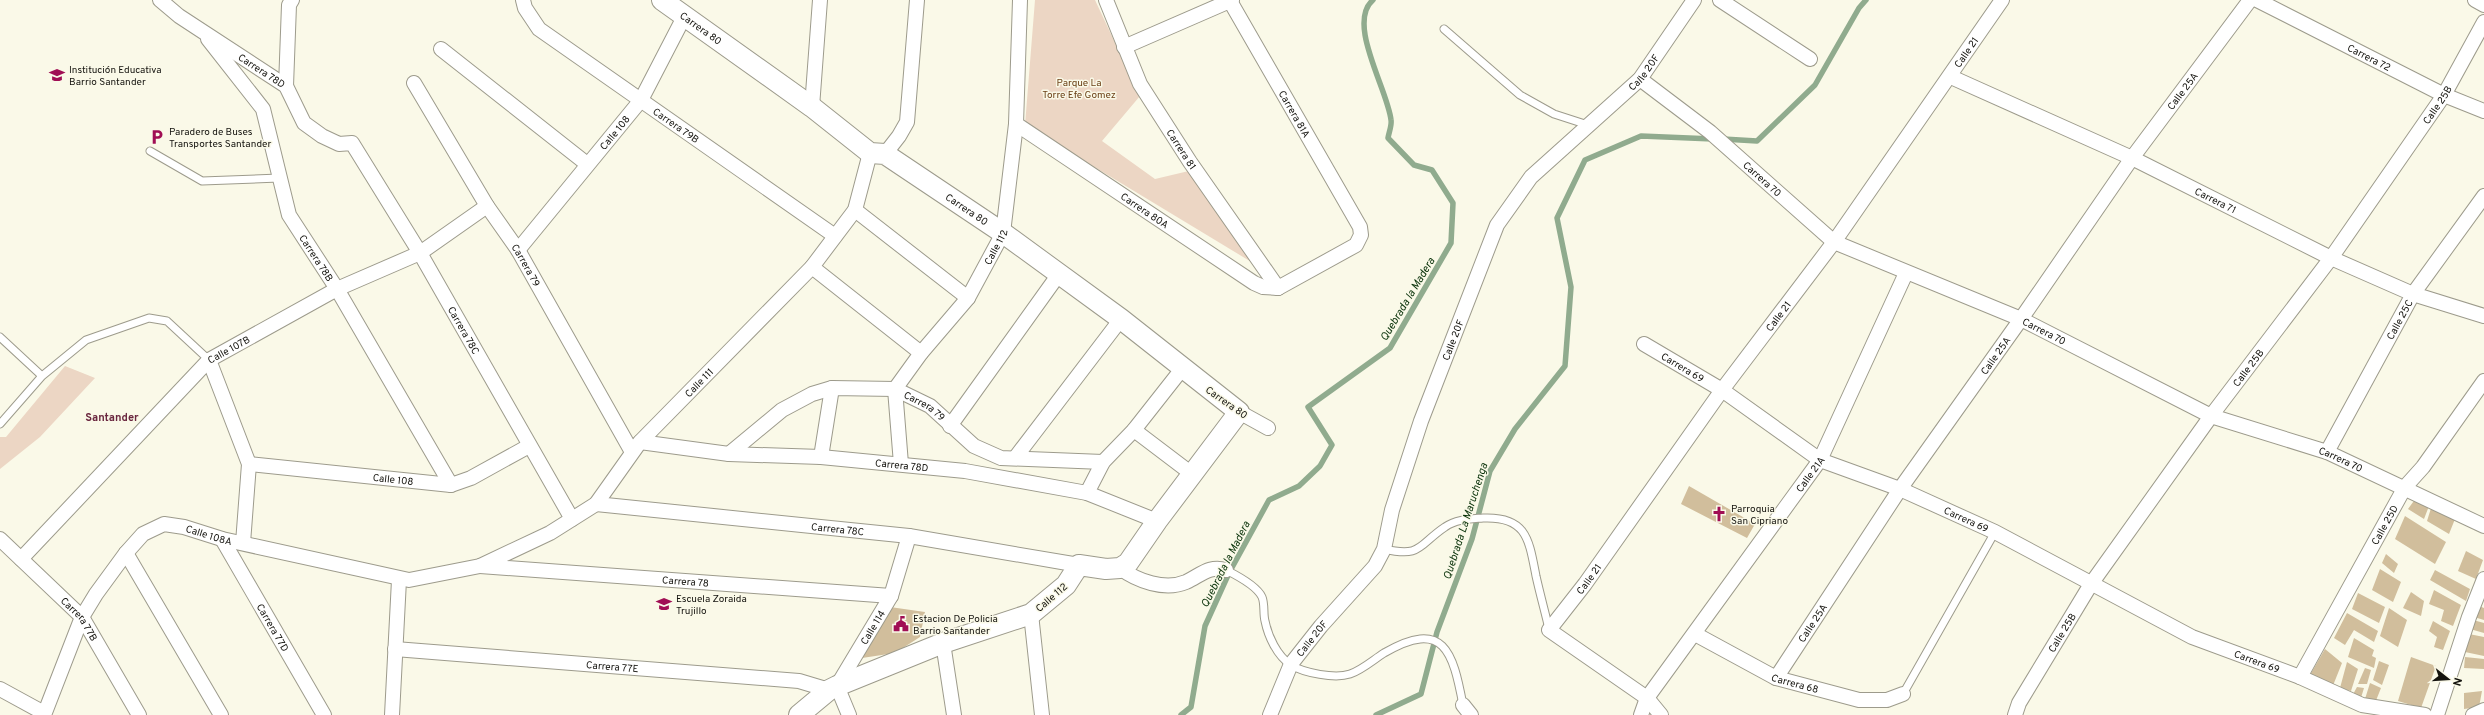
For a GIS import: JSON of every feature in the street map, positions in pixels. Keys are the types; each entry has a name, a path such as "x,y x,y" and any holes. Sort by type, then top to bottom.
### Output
{"street":[{"name":"Carrera 78D","path":"160,0 179,16 286,86 304,123 322,136 339,144 352,143"},
{"path":"286,86 289,5 292,0"},
{"name":"Carrera 80","path":"662,0 686,9 812,107 877,154 1003,233 1121,319 1238,412 1268,428"},
{"path":"812,107 820,0"},
{"name":"Calle 111","path":"480,566 550,533 596,504 636,447 812,266 855,210 877,154 899,136 907,122 917,0"},
{"name":"Calle 112","path":"895,389 921,353 968,298 1003,233 1016,124 1020,0"},
{"name":"Carrera 81","path":"1106,0 1140,84 1190,162 1278,288"},
{"name":"Calle 20F","path":"1270,715 1291,664 1321,626 1375,566 1384,549 1392,510 1421,421 1497,225 1531,177 1640,79 1694,0"},
{"path":"1720,0 1810,59"},
{"name":"Calle 21","path":"1549,630 1589,578 1722,390 1834,242 1951,77 2002,0"},
{"name":"Calle 25A","path":"1776,678 1900,489 2022,319 2132,158 2250,0"},
{"name":"Carrera 72","path":"2257,0 2444,96 2484,111"},
{"path":"2475,0 2484,5"},
{"path":"1124,47 1231,1"},
{"name":"Carrera 81A","path":"1231,1 1360,227 1361,235 1356,245 1278,288"},
{"name":"Carrera 79B","path":"524,4 539,29 835,236"},
{"name":"Calle 108","path":"518,250 641,100 686,9"},
{"name":"Calle 25B","path":"2015,715 2018,703 2090,584 2211,416 2332,258 2444,96 2484,22"},
{"name":"Carrera 78B","path":"199,28 263,109 270,128 279,178 289,215 337,290 451,485"},
{"path":"441,50 587,164"},
{"name":"Carrera 71","path":"1951,77 2132,158 2332,258 2413,294 2484,316"},
{"name":"Carrera 70","path":"1640,79 1710,132 1834,242 1906,273 2022,319 2211,416 2327,452 2405,487 2484,526"},
{"name":"Carrera 79","path":"414,83 487,206 518,250 636,447"},
{"name":"Carrera 80A","path":"1016,124 1254,283 1263,287 1278,288"},
{"name":"Carrera 78C","path":"352,143 420,253 572,519"},
{"name":"Calle 25C","path":"2327,452 2413,294 2484,196"},
{"name":"Calle 107B","path":"21,559 209,360 337,290 420,253 487,206"},
{"path":"855,210 968,298"},
{"path":"812,266 921,353"},
{"name":"Calle 21A","path":"1641,715 1647,698 1820,460 1906,273"},
{"path":"950,426 1059,274"},
{"path":"1015,458 1121,319"},
{"name":"Carrera 69","path":"1644,344 1722,390 1820,460 1900,489 1995,532 2090,584 2192,637 2300,677 2362,705 2425,715"},
{"path":"209,360 249,464 243,543"},
{"path":"1087,493 1104,462 1134,430 1182,368"},
{"name":"Calle 25D","path":"2300,677 2405,487 2423,467 2484,381"},
{"path":"821,457 832,388"},
{"name":"Carrera 79","path":"729,454 782,410 812,394 832,388 895,389 930,406 950,426 974,446 1001,458 1104,462"},
{"path":"895,389 901,464"},
{"path":"1079,565 1106,569 1120,568 1128,563 1156,521 1238,412"},
{"path":"1134,430 1192,474"},
{"name":"Calle 108","path":"249,464 451,485 471,478 529,446"},
{"name":"Carrera 78D","path":"636,447 729,454 821,457 965,471 1087,493 1156,521"},
{"name":"Carrera 78C","path":"596,504 910,536 1079,565"},
{"name":"Calle 108A","path":"44,714 82,617 96,594 126,553 143,534 164,524 184,527 222,539 399,580 409,580 480,566"},
{"name":"Calle 114","path":"833,688 891,596 910,536"},
{"name":"Carrera 77B","path":"0,539 82,617 139,715"},
{"name":"Carrera 77D","path":"222,539 324,715"},
{"path":"126,553 221,715"},
{"name":"Calle 112","path":"799,715 833,688 943,643 1031,614 1066,585 1079,565"},
{"name":"Carrera 78","path":"480,566 891,596"},
{"path":"1120,568 1155,585 1185,582 1211,568 1226,570"},
{"path":"2437,715 2469,617 2484,579"},
{"path":"392,715 399,580"},
{"path":"1031,614 1042,715"},
{"path":"1549,630 1647,698 1661,715"},
{"name":"Carrera 68","path":"1695,634 1776,678 1860,700 1887,700 1904,694"},
{"path":"943,643 954,715"},
{"name":"Carrera 77E","path":"395,649 799,681 833,688"},
{"path":"833,688 849,715"},
{"path":"0,689 44,714"},
{"path":"2473,715 2484,710"}],"lane":[{"path":"1444,29 1520,95 1554,114 1588,125"},
{"path":"150,151 202,181 279,178"},
{"path":"0,424 42,376 86,340 148,318 167,321 209,360"},
{"path":"0,337 42,376"},
{"path":"1384,549 1402,553 1419,549 1445,526 1463,520 1503,518 1517,525 1530,541 1549,630"},
{"path":"1904,694 1995,532"},
{"path":"1226,570 1242,578 1262,596 1265,621 1271,641 1291,664 1324,676 1349,674 1385,652 1419,638 1433,639 1441,643 1456,668 1467,710"}],"green space":[{"name":"Parque La Torre Efe Gomez","path":"1035,0 1095,0 1140,96 1102,141 1155,179 1193,170 1258,266 1025,125"},
{"path":"65,366 95,378 40,437 0,469 0,437 6,437"}],"building":[{"name":"Parroquia San Cipriano","path":"1689,486 1755,524 1747,538 1681,504"},
{"path":"2416,498 2429,506 2424,519 2408,509"},
{"path":"2432,505 2455,519 2449,534 2427,521"},
{"path":"2405,516 2446,542 2435,564 2395,539"},
{"path":"2466,551 2483,560 2476,579 2458,571"},
{"path":"2386,554 2398,564 2394,573 2382,563"},
{"path":"2380,569 2401,582 2393,602 2372,590"},
{"path":"2435,570 2470,589 2466,601 2430,580"},
{"path":"2434,590 2461,605 2453,626 2441,621 2444,610 2429,604"},
{"path":"2411,592 2424,601 2421,616 2403,608"},
{"path":"2358,593 2385,607 2379,623 2352,609"},
{"path":"2479,606 2484,608 2484,620 2474,617"},
{"name":"Estacion De Policia Barrio Santander","path":"890,607 925,612 920,637 895,653 862,658"},
{"path":"2389,608 2407,620 2398,647 2380,636"},
{"path":"2347,613 2378,631 2374,642 2354,630 2345,645 2334,638"},
{"path":"2473,620 2484,623 2484,633 2470,629"},
{"path":"2433,621 2450,631 2443,650 2434,647 2437,637 2429,631"},
{"path":"2469,634 2484,637 2484,656 2465,652"},
{"path":"2354,638 2374,650 2372,656 2376,658 2374,668 2348,657"},
{"path":"2325,649 2342,663 2332,688 2310,675"},
{"path":"2411,657 2436,666 2421,708 2398,701"},
{"path":"2465,657 2484,659 2484,669 2464,668"},
{"path":"2379,661 2389,665 2382,685 2373,680"},
{"path":"2347,662 2358,669 2351,691 2340,688"},
{"path":"2365,668 2371,670 2367,684 2358,684"},
{"path":"2370,683 2381,688 2375,703 2365,699"},
{"path":"2357,687 2364,688 2360,701 2351,698"},
{"path":"2482,691 2479,707 2464,709 2464,693"}],"waterway":[{"name":"Quebrada la Madera","path":"1181,715 1191,707 1205,626 1229,573 1269,500 1299,486 1320,466 1332,445 1308,407 1390,348 1451,243 1453,203 1432,170 1414,165 1388,138 1391,120 1366,40 1364,24 1366,11 1373,0"},
{"name":"Quebrada La Maruchenga","path":"1723,139 1757,141 1815,85 1859,8 1866,0"},
{"name":"Quebrada La Maruchenga","path":"1376,715 1421,694 1437,632 1472,539 1490,471 1515,429 1565,366 1571,287 1557,218 1585,160 1641,136 1713,139"}],"place":[{"name":"Institución Educativa Barrio Santander","path":"57,75"},
{"name":"Paradero de Buses Transportes Santander","path":"157,137"},
{"name":"Parroquia San Cipriano","path":"1719,514"},
{"name":"Escuela Zoraida Trujillo","path":"664,604"},
{"name":"Estacion De Policia Barrio Santander","path":"901,624"}],"district":[{"name":"Santander","path":"112,417"}]}
